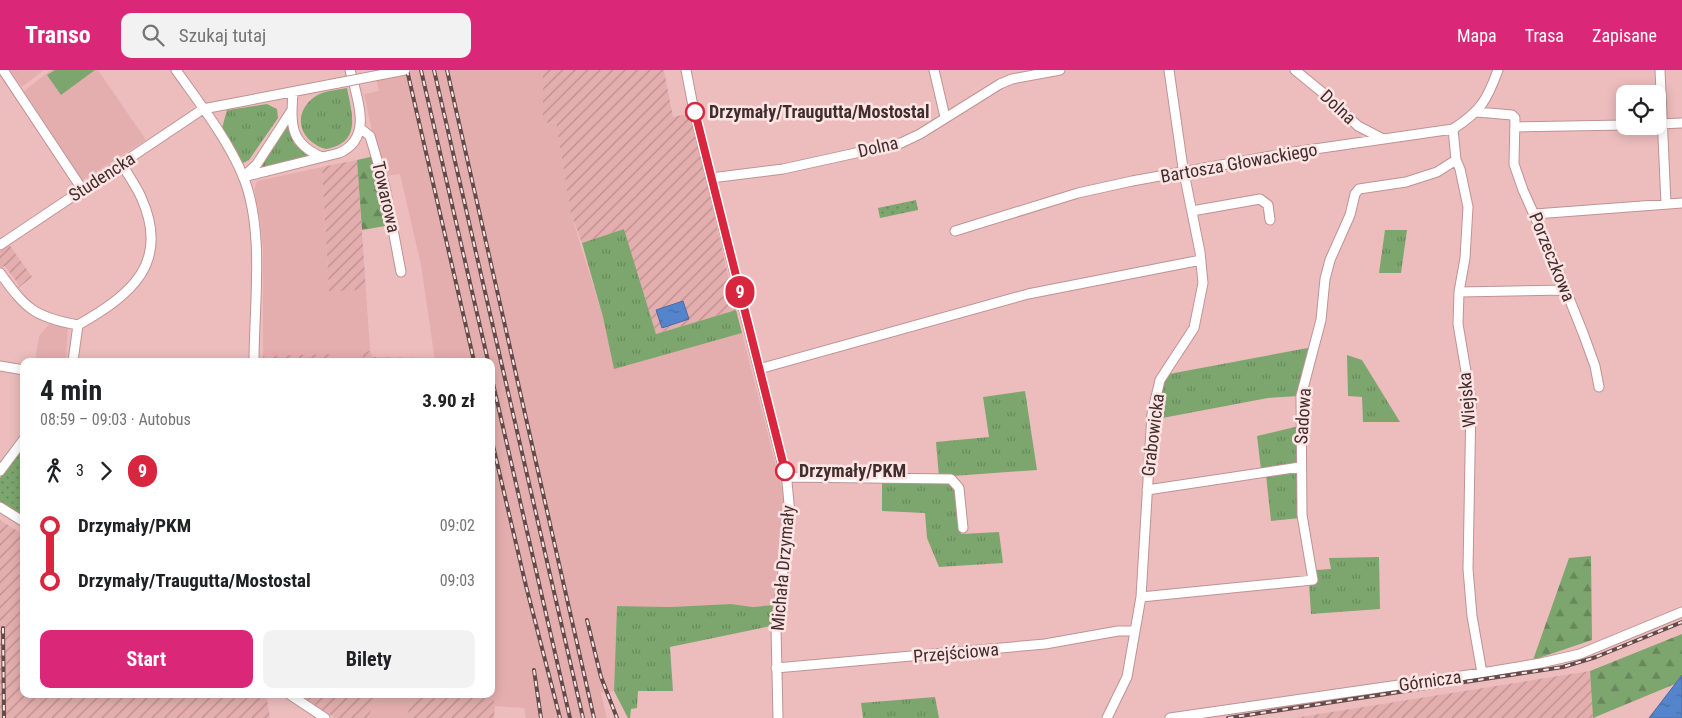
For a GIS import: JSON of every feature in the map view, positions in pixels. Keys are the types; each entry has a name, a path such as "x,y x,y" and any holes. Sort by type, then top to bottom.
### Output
{"street":[{"path":"3,70 82,189"},
{"path":"176,70 204,109 243,177 254,230 254,358"},
{"path":"243,177 322,157 346,149 354,142 360,128 361,114 350,70"},
{"path":"204,109 405,70"},
{"name":"Michała Drzymały","path":"686,70 786,478 790,514 776,628 778,718"},
{"path":"934,70 945,117"},
{"name":"Dolna","path":"711,178 783,169 901,143 920,134 1000,84 1030,72 1060,70"},
{"name":"Grabowicka","path":"1107,718 1127,677 1141,597 1152,414 1160,380 1194,328 1203,284 1201,260 1184,172 1169,70"},
{"name":"Dolna","path":"1295,70 1358,126 1383,140"},
{"name":"Bartosza Głowackiego","path":"955,231 1078,193 1184,172 1453,129 1477,112 1487,99 1498,70"},
{"path":"1660,70 1660,85"},
{"path":"293,92 292,125 296,136 303,146 322,157"},
{"name":"Studencka","path":"0,245 204,109"},
{"path":"243,177 257,164 292,110"},
{"path":"1477,112 1512,115 1515,118 1515,127 1616,124"},
{"path":"1666,124 1682,123"},
{"name":"Porzeczkowa","path":"1515,127 1514,164 1595,366 1599,386"},
{"name":"Towarowa","path":"360,128 370,136 383,179 401,272"},
{"name":"Wiejska","path":"1453,129 1456,160 1460,169 1468,207 1465,258 1459,292 1458,324 1471,401 1468,568 1472,616 1482,673"},
{"path":"1660,135 1666,204"},
{"name":"Sadowa","path":"1141,597 1307,579 1312,581 1302,515 1300,467 1301,396 1321,320 1325,280 1330,260 1350,215 1355,194 1359,189 1388,186 1437,172 1456,160"},
{"path":"0,273 18,299 36,313 49,319 78,324 126,293 141,276 149,258 151,236 145,208 122,164"},
{"path":"1192,211 1260,199 1268,205 1270,220"},
{"path":"1535,214 1682,203"},
{"path":"759,369 1028,294 1201,260"},
{"path":"1459,292 1565,290"},
{"path":"73,358 78,324"},
{"path":"0,366 20,369"},
{"path":"0,471 20,444"},
{"path":"1147,490 1300,467"},
{"path":"786,478 951,479 959,488 963,528"},
{"path":"0,507 20,520"},
{"name":"Górnicza","path":"1170,718 1482,673 1580,654 1682,612"},
{"name":"Przejściowa","path":"776,668 1027,646 1118,631 1135,631"},
{"path":"295,698 325,718"}],"shaded area":[{"path":"10,70 44,70 22,87"},
{"path":"51,70 98,70 146,140 82,181 24,91"},
{"path":"374,70 543,70 543,123 556,122 571,214 603,317 614,368 742,333 784,497 773,605 753,607 731,604 670,607 617,606 614,691 601,693 607,718 526,718 524,708 495,706 493,698 495,698 495,358 435,358 421,265 400,174 386,176 380,168 364,94 379,91"},
{"path":"543,70 664,70 673,117 691,113 736,310 656,334 624,229 582,243 571,214 556,122 543,123"},
{"path":"357,160 366,290 329,291 322,167"},
{"path":"322,167 329,290 366,290 370,351 362,352 363,358 332,358 331,354 263,356 263,249 254,189 257,181"},
{"path":"8,243 32,277 16,290 19,285 5,266 0,268 0,248"},
{"path":"50,323 68,326 66,358 35,358 39,336"},
{"path":"370,351 373,357 435,358 363,358 362,352"},
{"path":"332,354 332,358 263,358 263,356"},
{"path":"0,520 20,532 20,698 267,698 270,718 0,718"},
{"path":"1590,671 1593,718 1294,718"},
{"path":"305,698 376,698 368,718 335,718"},
{"path":"376,698 413,698 406,718 368,718"},
{"path":"413,698 493,698 495,706 494,718 406,718"}],"green space":[{"path":"55,70 95,70 61,95 47,75"},
{"path":"347,88 352,117 350,134 345,141 337,146 326,149 317,146 305,135 302,128 302,113 306,105 320,94"},
{"path":"267,104 277,109 278,118 249,160 243,163 222,128 227,110"},
{"path":"287,125 294,143 309,157 261,168 260,165"},
{"path":"374,156 391,225 362,230 357,160"},
{"path":"916,200 918,210 880,218 878,208"},
{"path":"624,229 656,334 736,310 742,333 614,369 603,317 582,243"},
{"path":"1385,230 1407,230 1401,273 1379,273"},
{"path":"1313,347 1299,396 1268,398 1157,419 1162,387 1169,374"},
{"path":"1347,355 1362,360 1400,422 1363,422 1362,397 1348,396"},
{"path":"1025,391 1037,470 939,477 936,442 989,437 983,397"},
{"path":"1299,426 1298,461 1296,465 1261,470 1257,436"},
{"path":"20,451 20,516 0,503 0,478"},
{"path":"1296,470 1300,518 1271,521 1266,475"},
{"path":"882,481 950,483 957,490 961,534 999,532 1003,563 939,567 927,538 925,513 882,511"},
{"path":"1591,556 1592,640 1533,660 1569,558"},
{"path":"1379,557 1380,609 1311,614 1309,584 1317,583 1316,570 1331,569 1329,558"},
{"path":"731,604 753,607 773,605 771,626 670,647 673,691 638,691 637,708 631,709 630,718 628,718 614,691 617,606 670,607"},
{"path":"1682,634 1682,675 1675,684 1593,718 1590,671"},
{"path":"935,697 939,718 863,718 861,703"}],"water":[{"path":"683,301 689,319 662,328 656,310"},
{"path":"1682,675 1682,718 1649,718"}],"railway":[{"path":"407,70 473,358"},
{"path":"421,70 487,358"},
{"path":"434,70 583,718"},
{"path":"447,70 594,718"},
{"path":"495,392 570,718"},
{"path":"495,454 560,718"},
{"path":"587,620 601,677 617,718"},
{"path":"1228,718 1563,667 1596,657 1682,622"},
{"path":"3,628 4,718"},
{"path":"534,670 541,718"}],"bus line":[{"name":"9","path":"695,112 785,471"}],"place":[{"name":"Drzymały/Traugutta/Mostostal","path":"695,112"},
{"name":"Drzymały/PKM","path":"785,471"}]}
